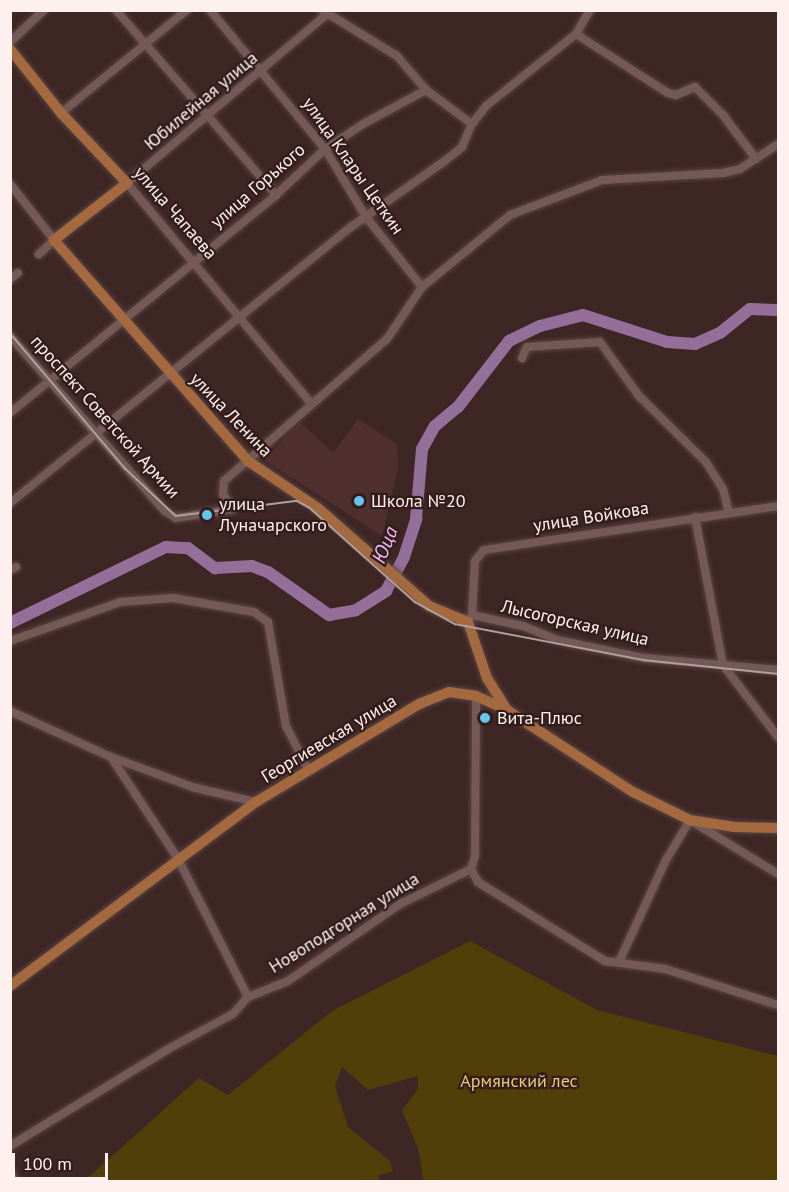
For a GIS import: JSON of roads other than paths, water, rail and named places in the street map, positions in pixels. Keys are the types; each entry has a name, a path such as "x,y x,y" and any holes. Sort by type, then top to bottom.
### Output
{"main road":[{"name":"улица Чапаева","path":"10,49 61,113 128,183"},
{"name":"Юбилейная улица","path":"54,240 128,183"},
{"name":"улица Ленина","path":"54,240 168,373 248,461 318,508 409,590 453,619 470,618"},
{"path":"470,618 486,678 507,710"},
{"path":"476,696 486,678"},
{"name":"Георгиевская улица","path":"10,986 177,857 256,802 308,769 439,695 453,692 476,696 507,710 633,792 690,819 734,827 778,828"}],"street":[{"path":"10,42 44,10"},
{"path":"116,10 276,195"},
{"path":"61,113 187,10"},
{"name":"улица Клары Цеткин","path":"210,10 325,149 366,217 422,287"},
{"path":"10,503 241,315 366,217 454,154 462,147 472,124 486,106 576,34 590,10"},
{"path":"324,13 371,37 397,56 426,90 472,124"},
{"name":"Юбилейная улица","path":"128,183 262,71 324,13"},
{"path":"576,34 668,93 676,95 694,87 723,116 756,159"},
{"name":"улица Горького","path":"10,413 276,195 325,149 426,90"},
{"path":"248,461 310,402 387,339 422,287 510,215 602,180 723,173 756,159 778,144"},
{"name":"улица Чапаева","path":"128,183 241,315 310,402"},
{"name":"улица Ленина","path":"10,184 54,240"},
{"name":"Юбилейная улица","path":"39,254 54,240"},
{"name":"проспект Советской Армии","path":"10,336 165,511 176,518 233,508 221,487 248,461"},
{"path":"522,358 527,347 600,342 639,396 706,462 723,489 729,513"},
{"name":"улица Войкова","path":"470,618 475,564 484,550 778,506"},
{"path":"695,517 723,664 778,737"},
{"path":"10,641 120,602 173,598 254,612 268,622 286,726 308,769"},
{"name":"Лысогорская улица","path":"470,618 523,626 557,640 644,658 778,670"},
{"path":"476,696 475,856 471,869 478,882 518,904 605,961 665,969 778,1005"},
{"path":"10,711 111,757 192,787 256,802"},
{"path":"111,757 177,857 248,998"},
{"path":"619,962 666,860 690,819"},
{"name":"Георгиевская улица","path":"690,819 778,874"},
{"name":"Новоподгорная улица","path":"10,1146 233,1014 248,998 288,981 400,904 471,869"},
{"path":"10,1172 15,1182"}],"waterway":[{"name":"Юца","path":"10,623 166,547 188,548 215,568 252,566 268,572 329,615 356,610 386,591 404,557 416,519 422,449 435,426 458,407 509,341 540,326 583,315 667,342 695,344 720,333 750,309 778,310"}],"tram line":[{"path":"10,333 125,468 176,516 297,501 310,508 415,602 455,624 643,660 778,674"}],"place":[{"name":"Школа №20","path":"359,501"},
{"name":"улица Луначарского","path":"207,515"},
{"name":"Вита-Плюс","path":"485,718"}],"park label":[{"name":"Армянский лес","path":"519,1081"}]}
